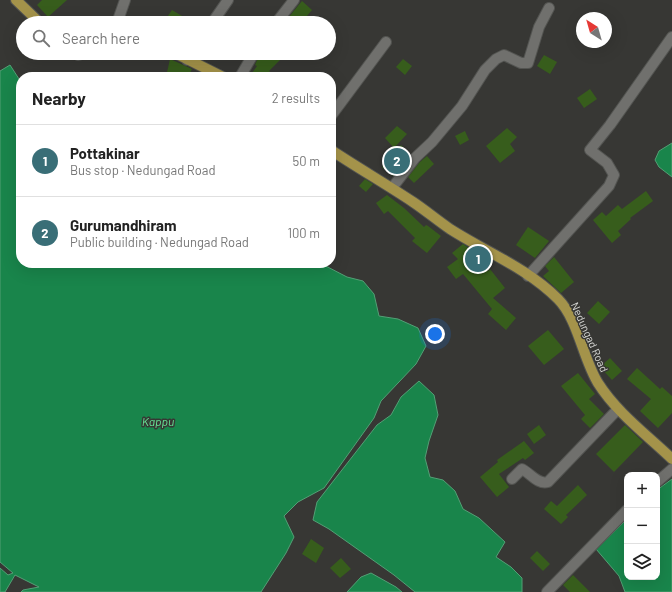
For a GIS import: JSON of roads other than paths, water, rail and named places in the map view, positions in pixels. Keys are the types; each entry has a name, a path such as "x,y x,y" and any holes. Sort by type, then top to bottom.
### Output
{"main road":[{"path":"16,0 33,16"},
{"path":"195,60 215,72"},
{"name":"Nedungad Road","path":"336,153 392,188 450,228 506,260 547,289 566,308 588,363 598,383 618,409 672,459"}],"street":[{"path":"119,16 125,0"},
{"path":"217,16 228,0"},
{"path":"281,16 294,0"},
{"path":"392,188 415,158 432,142 462,106 485,70 496,59 504,55 522,63 528,63 539,26 548,8"},
{"path":"528,276 609,186 614,175 607,163 590,150 610,125 672,37"},
{"path":"336,109 386,42"},
{"path":"243,72 250,60"},
{"path":"512,479 522,469 540,482 548,482 618,409"},
{"path":"660,479 672,469"},
{"path":"547,592 624,513"}],"water":[{"name":"Kappu","path":"10,65 16,74 16,268 330,268 347,277 363,281 374,294 379,316 398,319 418,328 426,346 416,364 381,401 374,418 324,488 298,502 284,516 294,537 286,553 261,592 21,592 23,590 39,587 15,575 5,592 0,592 0,568 8,575 13,573 0,562 0,71"},
{"path":"672,143 672,177 659,167 655,160 659,151"},
{"path":"419,381 434,395 438,415 425,458 430,477 443,480 455,491 463,509 479,518 505,542 496,557 511,567 522,578 522,592 415,592 394,575 329,529 313,520 317,502 377,425 391,415 401,397"},
{"path":"672,479 672,592 625,592 619,576 596,549 624,522 624,580 660,580 660,488"},
{"path":"371,573 402,592 347,592 361,577"}],"place":[{"name":"Gurumandhiram","path":"397,161"},
{"name":"Pottakinar","path":"478,259"}]}
